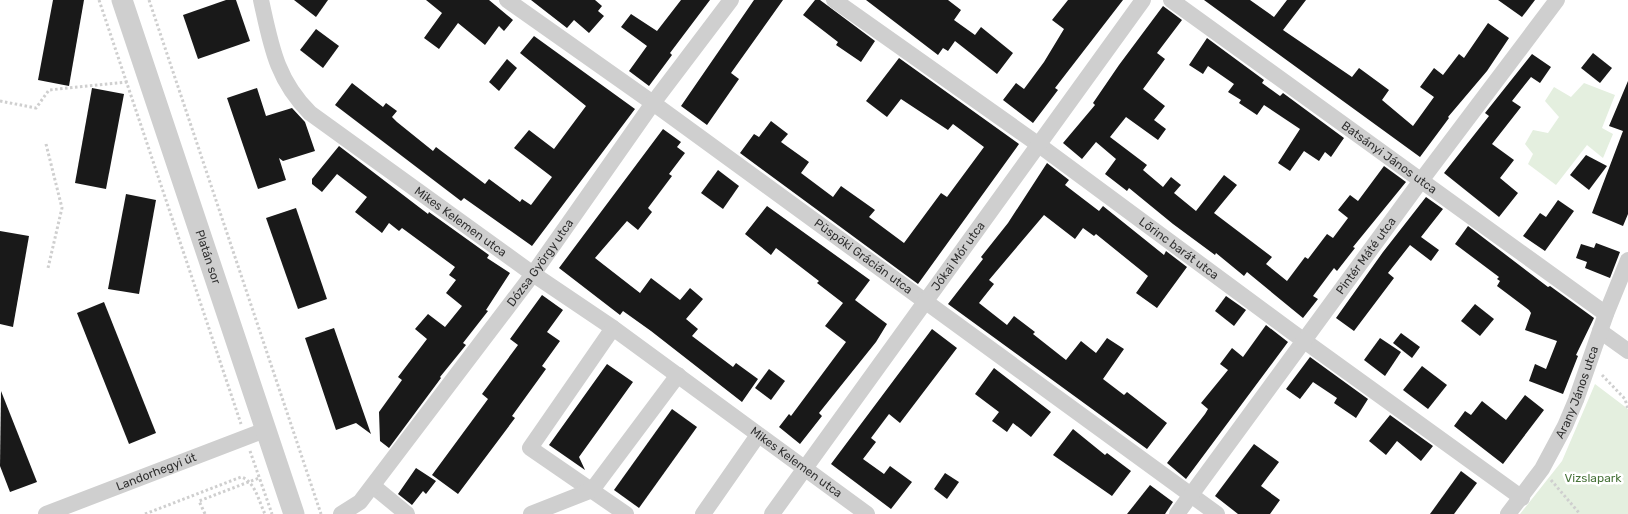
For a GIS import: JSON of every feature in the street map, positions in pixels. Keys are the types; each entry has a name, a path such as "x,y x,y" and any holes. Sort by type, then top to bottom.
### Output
{"street":[{"name":"Platán sor","path":"122,0 255,434 294,514"},
{"name":"Mikes Kelemen utca","path":"261,0 275,60 285,82 296,99 310,113 533,274 613,328 867,514"},
{"name":"Püspöki Grácián utca","path":"507,0 653,103 1217,514"},
{"name":"Dózsa György utca","path":"341,514 358,508 533,274 653,103 731,0"},
{"name":"Lőrinc barát utca","path":"834,0 1039,145 1304,341 1522,498"},
{"name":"Jókai Mór utca","path":"772,514 1143,0"},
{"name":"Batsányi János utca","path":"1171,0 1420,182 1606,314"},
{"name":"Pintér Máté utca","path":"1177,514 1420,182 1558,0"},
{"name":"Arany János utca","path":"1508,514 1522,498 1542,469 1576,400 1587,364 1628,260"},
{"path":"613,328 530,448 626,514"},
{"path":"1600,331 1628,351"},
{"path":"531,514 592,490 678,375"},
{"name":"Landorhegyi út","path":"46,514 255,434"},
{"path":"703,514 758,435"},
{"path":"373,486 407,514"}],"path":[{"path":"99,0 255,434 259,478 272,514"},
{"path":"149,0 321,514"},
{"path":"0,101 36,108 49,90 127,82"},
{"path":"46,144 62,208 48,268"},
{"path":"1587,364 1608,380 1625,399 1628,409"},
{"path":"1542,469 1580,514"},
{"path":"145,514 234,478 241,477 249,481 265,514"},
{"path":"205,514 199,501 259,478"}],"green space":[{"path":"1584,83 1615,95 1602,128 1613,134 1603,158 1587,145 1556,185 1528,164 1533,154 1525,144 1533,130 1548,133 1559,117 1545,101 1554,87 1571,97"},
{"name":"Vizslapark","path":"1595,384 1628,409 1628,514 1520,514 1562,461"}],"building":[{"path":"53,0 84,0 69,86 38,80"},
{"path":"226,0 236,0 250,41 198,59 183,15"},
{"path":"294,0 328,0 316,17"},
{"path":"426,0 489,0 513,20 504,31 499,26 485,45 458,23 439,49 424,38 442,13"},
{"path":"531,0 595,0 602,6 598,11 604,16 589,33 574,20 567,28"},
{"path":"681,0 710,0 670,53 672,55 649,86 629,71 647,46 621,27 631,14 657,31"},
{"path":"754,0 783,0 731,73 739,79 707,125 681,106"},
{"path":"815,0 820,0 875,41 861,62 836,45 838,42 803,15"},
{"path":"866,0 948,0 961,10 954,20 975,35 981,27 1013,53 997,74 955,41 948,51 943,48 938,55"},
{"path":"1068,0 1123,0 1055,88 1058,90 1033,123 1003,100 1016,83 1024,89 1044,62 1064,29 1052,20"},
{"path":"1204,0 1250,0 1274,17 1287,0 1306,0 1283,30 1352,77 1359,68 1389,90 1382,100 1413,126 1434,97 1420,87 1434,68 1443,75 1459,54 1464,58 1488,23 1509,38 1487,71 1448,117 1420,157"},
{"path":"1498,0 1535,0 1522,17"},
{"path":"1163,6 1182,20 1157,53 1165,59 1143,89 1165,106 1154,120 1166,129 1158,140 1126,117 1110,137 1147,165 1143,170 1163,187 1171,177 1181,185 1174,193 1196,211 1224,175 1237,185 1214,213 1272,257 1266,264 1287,281 1305,257 1308,259 1327,234 1333,238 1348,218 1338,210 1350,195 1358,201 1384,166 1406,182 1353,247 1355,248 1337,271 1334,268 1313,296 1318,299 1303,318 1247,272 1244,276 1216,253 1215,255 1173,224 1129,188 1127,191 1105,174 1116,159 1096,142 1082,159 1063,143 1095,105 1093,103 1119,65"},
{"path":"316,29 339,46 323,68 300,50"},
{"path":"534,36 635,109 532,246 464,198 461,201 335,105 352,83 383,107 386,103 397,111 392,117 433,151 436,147 485,184 489,179 520,202 522,199 531,205 552,177 514,148 529,130 554,149 586,106 520,53"},
{"path":"1207,38 1264,80 1262,83 1280,96 1283,93 1344,138 1331,157 1325,152 1319,161 1304,151 1290,171 1278,163 1300,129 1264,105 1257,115 1239,103 1241,100 1228,92 1234,84 1208,66 1203,74 1189,65"},
{"path":"1593,53 1612,68 1600,83 1581,68"},
{"path":"1532,54 1551,67 1540,83 1531,77 1512,101 1521,107 1492,144 1514,160 1500,178 1518,193 1499,217 1444,173 1489,116 1485,113"},
{"path":"899,58 1019,144 918,284 740,153 754,134 759,137 771,121 788,134 781,142 809,162 801,173 833,197 841,186 875,210 869,217 904,243 941,193 947,197 984,147 953,124 948,130 901,99 887,117 866,101"},
{"path":"507,59 517,68 499,91 489,82"},
{"path":"1628,81 1628,214 1623,226 1592,213 1623,131 1609,126"},
{"path":"92,88 124,94 106,189 75,183"},
{"path":"257,88 266,116 292,108 305,122 315,151 283,161 279,158 286,180 258,189 227,98"},
{"path":"663,129 681,142 677,147 685,153 669,174 672,176 648,208 652,212 638,230 627,221 595,258 640,293 651,278 680,300 690,288 703,299 686,319 698,329 692,336 733,367 736,363 758,379 742,402 651,331 623,311 620,315 559,268"},
{"path":"339,146 428,214 429,212 489,255 487,258 510,273 486,310 488,311 463,343 466,345 440,377 389,448 380,441 379,412 402,380 398,377 427,339 415,329 428,314 445,327 462,306 446,293 456,280 449,275 455,267 402,228 399,231 389,223 382,233 355,212 367,197 337,174 322,192 312,184 312,179"},
{"path":"1586,155 1607,166 1589,190 1570,175"},
{"path":"1047,163 1069,180 1065,185 1099,211 1103,206 1164,255 1166,251 1187,267 1157,308 1136,293 1148,276 1096,234 1094,236 1083,228 1075,239 1044,215 989,280 994,284 979,303 1007,325 1014,316 1066,360 1081,341 1096,353 1107,338 1124,349 1103,379 1124,395 1127,392 1167,423 1147,449 948,304 983,259 981,257 1008,223"},
{"path":"718,170 739,186 723,209 701,193"},
{"path":"126,194 156,200 139,294 108,289"},
{"path":"1426,197 1443,209 1421,237 1439,250 1431,261 1410,245 1388,273 1394,278 1354,331 1336,318 1383,252"},
{"path":"1558,200 1574,211 1545,251 1523,236 1540,213 1546,217"},
{"path":"767,206 870,280 855,300 887,324 876,342 819,413 822,416 800,444 779,427 789,414 791,416 846,342 825,326 843,303 817,283 819,281 776,248 771,255 745,234"},
{"path":"296,208 327,299 298,309 266,218"},
{"path":"1468,226 1548,287 1550,286 1594,318 1576,355 1578,356 1563,394 1529,381 1535,364 1546,369 1557,341 1525,330 1531,313 1529,310 1497,286 1500,281 1497,279 1499,277 1455,244"},
{"path":"0,231 29,236 13,327 0,324"},
{"path":"1596,243 1620,252 1610,278 1585,268 1587,262 1576,258 1581,244 1594,248"},
{"path":"542,295 563,310 547,332 560,341 542,366 546,369 512,416 515,418 458,494 432,475 488,399 482,394 518,345 510,339"},
{"path":"1226,296 1246,310 1234,326 1215,311"},
{"path":"104,302 156,433 129,444 77,313"},
{"path":"1475,304 1494,319 1480,336 1461,321"},
{"path":"1266,325 1288,342 1186,479 1167,463 1208,409 1201,403 1228,370 1220,364 1232,348 1243,357"},
{"path":"334,328 371,434 356,423 336,430 305,338"},
{"path":"932,329 957,348 900,423 889,414 871,438 876,442 863,459 884,474 890,466 912,482 891,509 831,464"},
{"path":"1401,333 1420,347 1412,358 1393,343"},
{"path":"1380,338 1401,352 1385,376 1364,360"},
{"path":"1310,357 1368,399 1356,418 1334,403 1337,398 1313,382 1300,399 1286,389"},
{"path":"607,364 633,382 579,457 585,470 549,445"},
{"path":"1422,366 1447,385 1428,409 1403,390"},
{"path":"994,368 1051,412 1031,437 1013,423 1007,432 992,421 999,412 975,394"},
{"path":"769,369 785,381 771,400 755,388"},
{"path":"1,391 37,482 10,492 0,466"},
{"path":"1525,395 1544,410 1503,464 1454,426 1465,411 1471,415 1482,401 1506,420"},
{"path":"672,409 697,427 639,508 614,490"},
{"path":"1390,415 1433,446 1421,461 1397,441 1386,455 1369,441"},
{"path":"1073,429 1105,455 1107,453 1131,471 1112,496 1053,455"},
{"path":"1254,444 1279,462 1261,486 1280,500 1270,514 1238,514 1215,496"},
{"path":"416,468 436,481 426,494 423,491 412,505 398,494"},
{"path":"1461,471 1477,483 1454,514 1430,514"},
{"path":"945,473 959,482 947,499 934,489"},
{"path":"1150,485 1173,502 1165,514 1127,514"}]}
